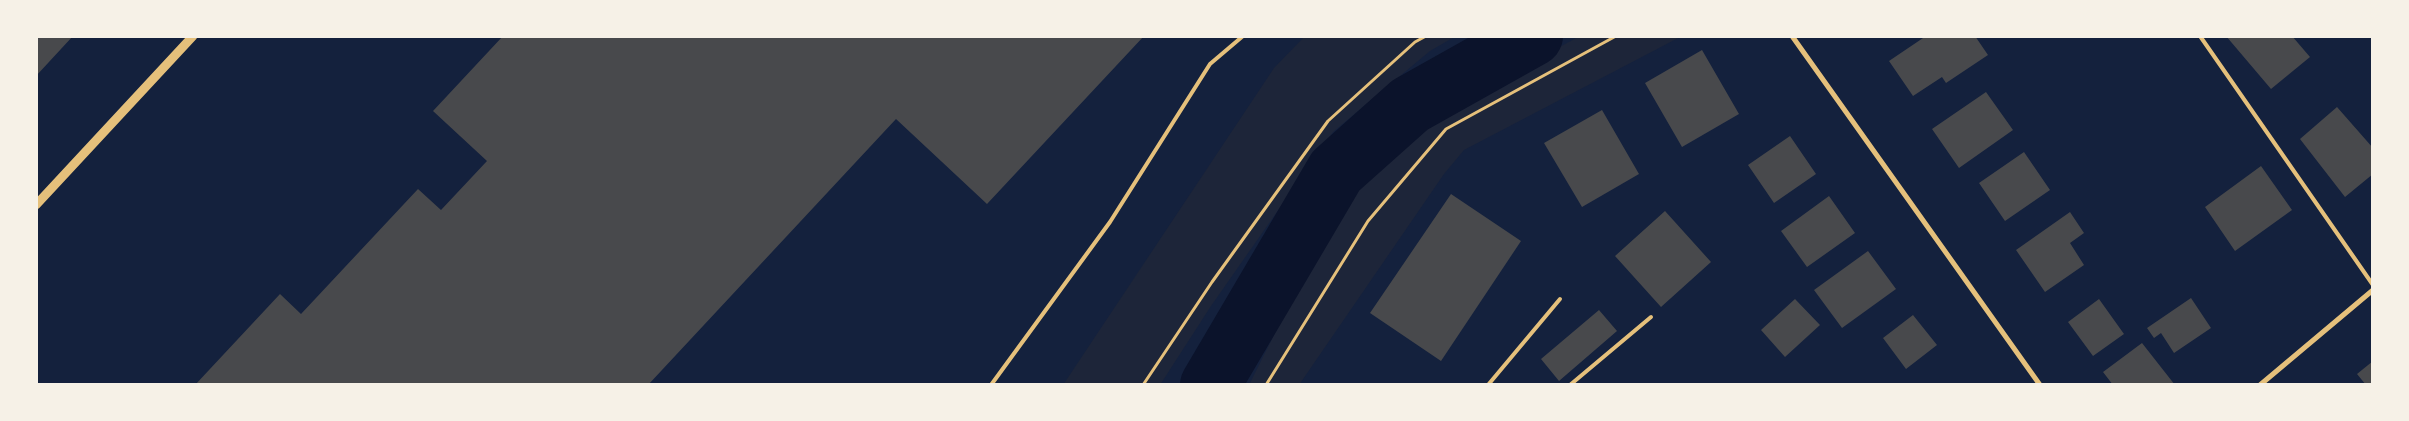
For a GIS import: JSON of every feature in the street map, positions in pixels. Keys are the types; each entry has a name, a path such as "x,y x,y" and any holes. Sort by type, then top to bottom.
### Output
{"street":[{"path":"36,205 193,36"},
{"path":"1792,36 2040,385"},
{"path":"2260,385 2373,290"}],"lane":[{"path":"991,385 1110,222 1210,64 1243,36"},
{"path":"2200,36 2373,286"},
{"path":"1488,385 1560,299"},
{"path":"1570,385 1651,317"}],"path":[{"path":"1143,385 1212,282 1328,121 1415,42 1426,36"},
{"path":"1266,385 1368,221 1446,129 1616,36"}],"shaded area":[{"path":"1305,36 1456,36 1430,51 1333,132 1211,306 1160,385 1063,385 1274,68"},
{"path":"1580,36 1682,36 1464,150 1444,174 1299,385 1249,385 1345,192 1428,118"}],"building":[{"path":"36,36 73,36 36,76"},
{"path":"503,36 1144,36 987,204 896,119 648,385 195,385 280,294 301,314 418,189 441,210 487,161 433,111"},
{"path":"1926,36 1975,36 1988,55 1946,83 1942,77 1913,96 1889,61"},
{"path":"2226,36 2292,36 2310,57 2271,89"},
{"path":"1702,50 1739,114 1682,147 1645,83"},
{"path":"1986,92 2013,130 1959,168 1932,129"},
{"path":"2337,107 2373,148 2373,174 2345,197 2300,139"},
{"path":"1602,110 1639,174 1582,207 1544,143"},
{"path":"1790,136 1816,174 1774,203 1748,165"},
{"path":"2024,152 2050,190 2005,221 1979,183"},
{"path":"2261,166 2292,210 2235,251 2205,207"},
{"path":"1451,194 1521,241 1441,361 1370,313"},
{"path":"1829,196 1855,233 1807,267 1781,231"},
{"path":"1665,211 1711,262 1661,307 1615,256"},
{"path":"2070,212 2084,233 2070,243 2084,265 2045,292 2016,250"},
{"path":"1868,251 1896,289 1842,328 1814,290"},
{"path":"2191,298 2211,328 2174,353 2161,333 2154,338 2147,328"},
{"path":"1795,299 1820,325 1785,357 1761,330"},
{"path":"2099,299 2124,334 2093,356 2068,322"},
{"path":"1599,310 1617,331 1559,381 1541,359"},
{"path":"1913,315 1937,345 1906,369 1883,338"},
{"path":"2142,343 2175,385 2113,385 2103,372"},
{"path":"2373,361 2373,385 2366,385 2357,374"}],"waterway":[{"path":"1210,385 1336,171 1410,105 1533,36"}]}
